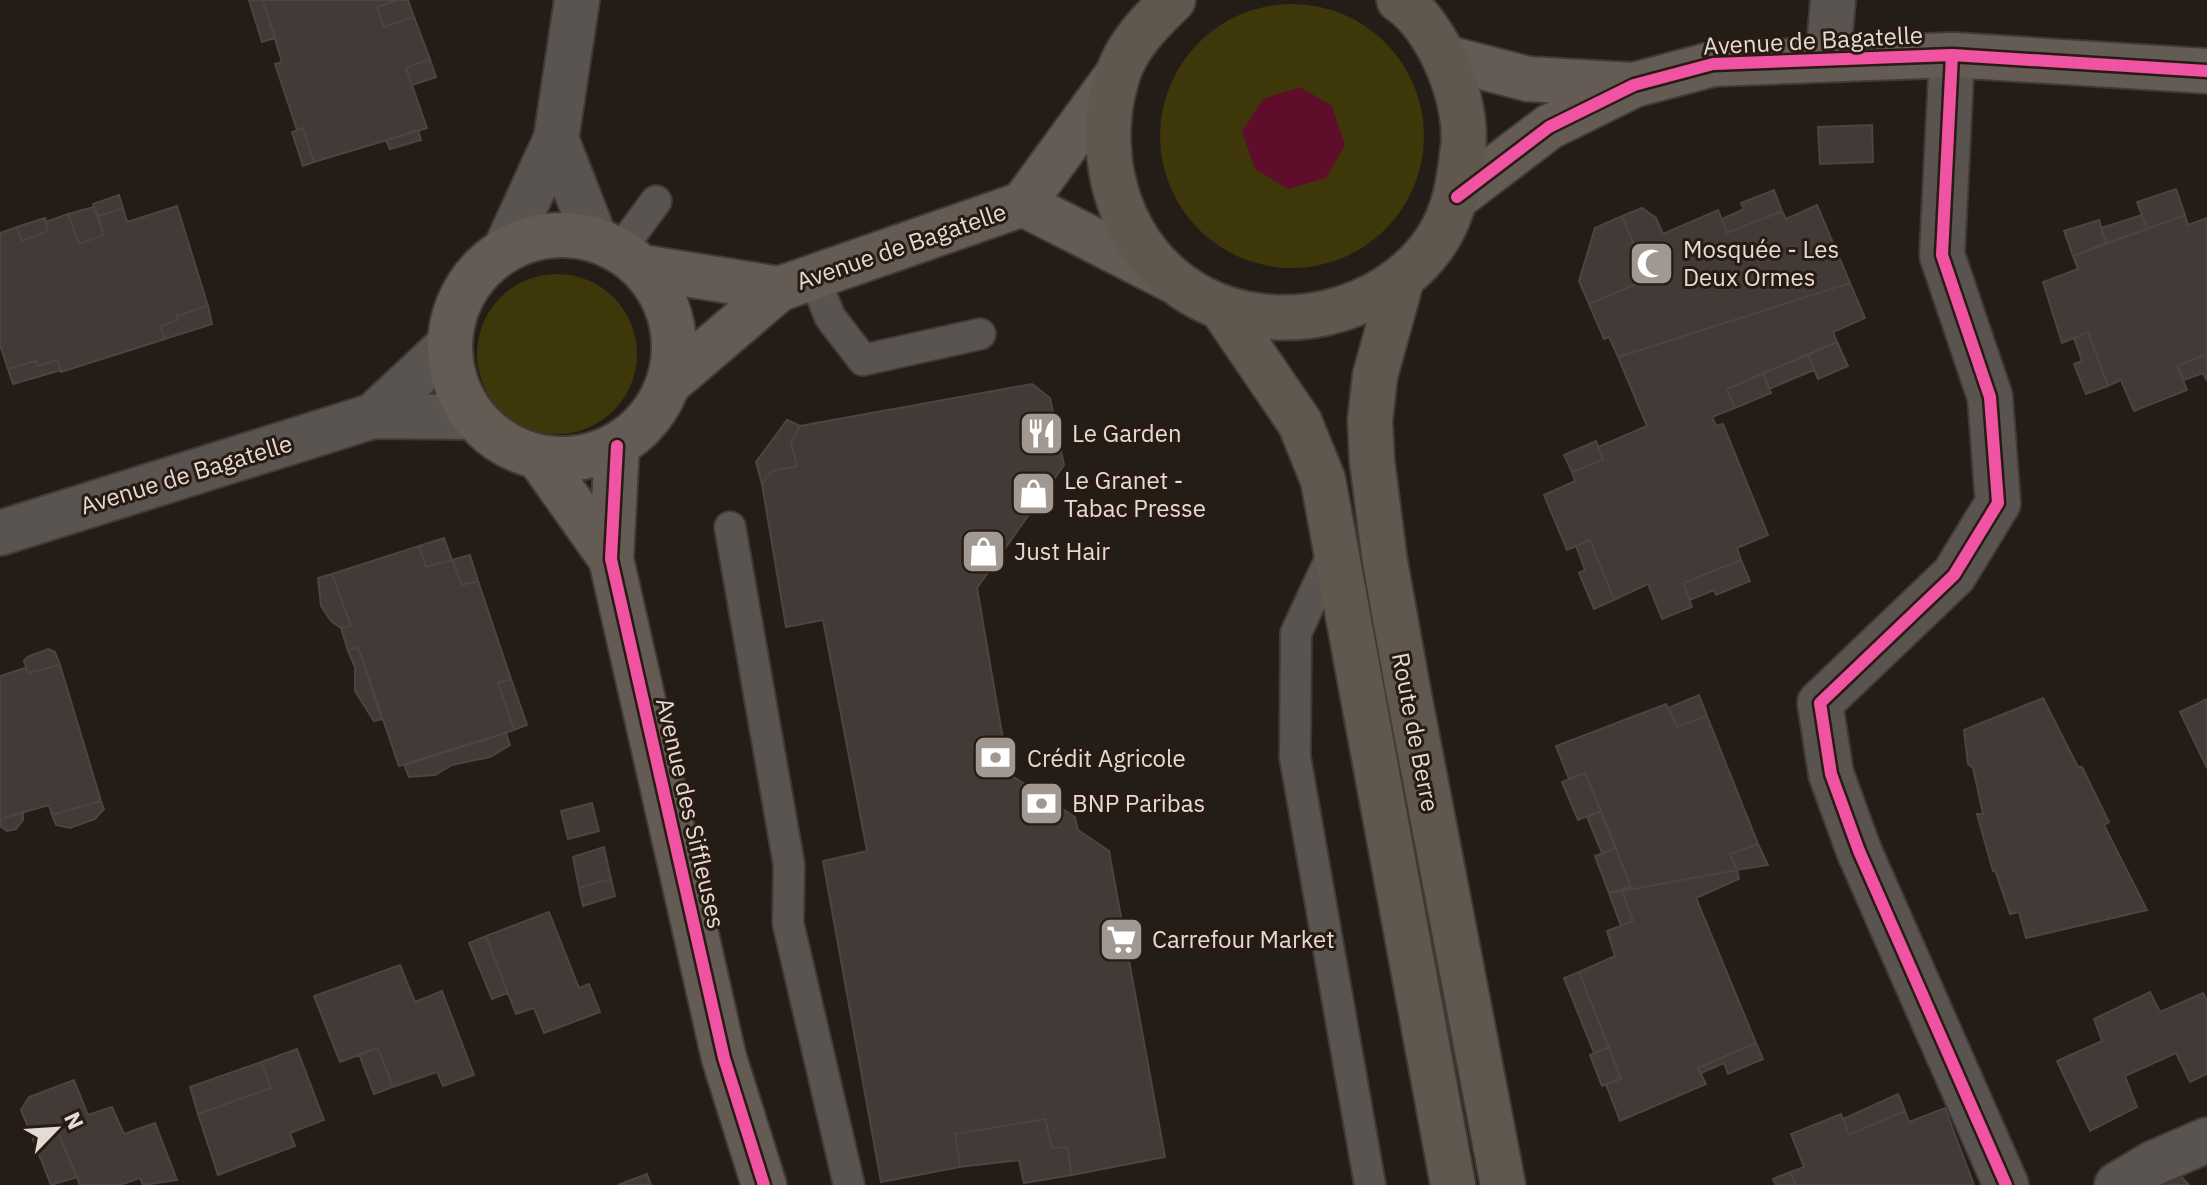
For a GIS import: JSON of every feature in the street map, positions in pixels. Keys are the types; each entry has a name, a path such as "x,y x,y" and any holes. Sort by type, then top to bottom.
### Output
{"main road":[{"path":"1173,0 1143,29 1117,75 1106,131 1113,189 1137,240 1176,282 1221,307 1284,319 1347,309 1402,278 1436,241 1457,197 1466,127 1447,58 1399,0"},
{"name":"Route de Berre","path":"1402,278 1375,376 1370,420 1372,461 1385,562 1407,685 1503,1185"},
{"name":"Route de Berre","path":"1221,307 1300,423 1323,480 1453,1185"}],"street":[{"path":"506,248 556,139 577,0"},
{"path":"1828,59 1833,0"},
{"path":"1952,55 1942,255 1990,397 1998,503 1954,575 1820,703 1831,774 1859,851 2006,1185"},
{"name":"Avenue de Bagatelle","path":"1457,197 1549,127 1634,85 1713,64 1952,55 2207,71"},
{"name":"Avenue de Bagatelle","path":"1447,58 1528,79 1634,85"},
{"name":"Avenue de Bagatelle","path":"669,383 797,283 1023,204 1117,75"},
{"path":"556,139 618,252 660,292 671,321 675,352 669,383 657,408 640,430 617,446 580,459 540,459 514,450 492,436 473,417 454,384 449,345 456,307 476,273 506,248 550,234 618,252"},
{"name":"Avenue de Bagatelle","path":"1023,204 1176,282"},
{"name":"Avenue de Bagatelle","path":"618,252 797,283"},
{"name":"Avenue de Bagatelle","path":"373,416 449,345"},
{"name":"Avenue de Bagatelle","path":"0,533 373,416 473,417"},
{"name":"Avenue des Siffleuses","path":"617,446 611,559 724,1058 764,1185"},
{"name":"Avenue des Siffleuses","path":"540,459 611,559"},
{"path":"2117,1185 2154,1163 2207,1140"}],"lane":[{"path":"618,252 656,201"},
{"path":"797,283 830,317 863,360 980,334"},
{"path":"730,527 789,865 788,923 849,1185"},
{"path":"1334,551 1296,633 1295,757 1370,1185"}],"shaded area":[{"path":"1292,4 1342,14 1376,34 1394,52 1414,86 1424,136 1414,186 1394,220 1376,238 1342,258 1292,268 1242,258 1208,238 1190,220 1170,186 1160,136 1170,86 1190,52 1208,34 1242,14"},
{"path":"1300,87 1332,106 1345,145 1326,178 1288,189 1255,169 1242,132 1263,99"},
{"path":"557,274 587,281 613,298 630,324 637,354 630,384 613,410 587,427 557,434 527,427 501,410 484,384 477,354 484,324 501,298 527,281"}],"building":[{"path":"249,0 263,0 275,38 262,42"},
{"path":"263,0 398,0 377,7 384,27 414,17 430,59 406,68 427,128 314,162 303,128 297,130 275,64 282,62"},
{"path":"408,0 414,17 384,27 377,7"},
{"path":"430,59 436,77 412,85 406,68"},
{"path":"1872,125 1873,162 1820,164 1818,127"},
{"path":"303,128 314,162 303,166 292,132"},
{"path":"418,130 421,140 390,149 386,140"},
{"path":"2176,189 2185,215 2147,229 2137,202"},
{"path":"1774,190 1782,211 1727,233 1722,219 1744,209 1741,203"},
{"path":"119,195 123,208 98,216 93,204"},
{"path":"1817,205 1850,283 1618,357 1609,337 1604,339 1589,304 1648,279 1622,216 1642,208 1656,218 1663,234 1718,210 1727,233 1782,211 1786,219"},
{"path":"177,206 208,306 176,316 178,320 160,326 165,339 61,372 57,360 38,366 36,361 8,369 0,345 0,233 17,227 22,241 48,231 46,222 68,214 79,244 104,235 98,216 123,208 127,222"},
{"path":"94,207 104,235 79,244 68,214"},
{"path":"2142,215 2147,229 2106,243 2101,228"},
{"path":"2185,215 2188,225 2207,218 2207,354 2177,366 2187,390 2134,411 2121,380 2108,386 2088,332 2062,343 2043,282 2078,269 2073,256"},
{"path":"1622,216 1648,279 1589,304 1579,281 1595,228"},
{"path":"45,218 48,231 22,241 17,227"},
{"path":"2099,220 2106,243 2073,256 2064,231"},
{"path":"1850,283 1865,318 1833,332 1837,342 1727,389 1735,408 1712,417 1716,426 1723,424 1768,535 1737,548 1741,560 1683,583 1692,607 1662,619 1648,584 1614,600 1590,540 1567,550 1544,495 1575,481 1572,472 1603,460 1598,447 1647,426 1618,357"},
{"path":"208,306 212,324 165,339 160,326 178,320 176,316"},
{"path":"2088,332 2108,386 2086,394 2074,364 2082,361 2074,338"},
{"path":"1837,342 1848,366 1818,379 1808,355"},
{"path":"2207,354 2207,381 2203,373 2184,380 2177,366"},
{"path":"1808,355 1814,370 1769,389 1763,373"},
{"path":"57,360 61,370 13,384 8,369 36,361 38,366"},
{"path":"1763,373 1771,393 1735,408 1727,389"},
{"path":"1032,384 1050,398 1064,465 977,588 1009,774 1075,817 1078,830 1109,851 1165,1157 1072,1175 1067,1147 1052,1148 1045,1119 955,1134 960,1167 881,1182 823,861 867,851 823,620 786,627 762,484 772,471 797,466 791,442 800,426"},
{"path":"787,420 800,426 791,442 797,466 772,471 762,484 756,462"},
{"path":"1596,441 1603,460 1572,472 1564,455"},
{"path":"444,538 452,560 426,567 419,546"},
{"path":"1590,540 1614,600 1594,609 1579,573 1585,570 1576,546"},
{"path":"419,546 426,567 452,560 462,585 478,581 511,679 498,683 514,730 399,766 358,647 348,651 341,628 351,626 332,574"},
{"path":"470,555 478,581 462,585 452,560"},
{"path":"1741,560 1750,581 1716,595 1714,590 1690,600 1683,583"},
{"path":"332,574 351,626 341,628 331,621 321,606 318,578"},
{"path":"358,647 382,719 374,721 355,691 355,667 348,651"},
{"path":"48,649 55,652 60,665 28,673 24,661 27,657"},
{"path":"60,665 101,801 52,815 49,805 0,819 0,676 25,668 28,673"},
{"path":"511,679 527,725 514,730 498,683"},
{"path":"1699,695 1707,716 1677,727 1668,708"},
{"path":"2043,698 2109,822 2104,825 2147,910 2026,938 2019,912 2010,914 1993,871 1977,814 1983,814 1973,768 1968,764 1964,730"},
{"path":"2207,699 2207,768 2180,712"},
{"path":"1666,704 1677,727 1707,716 1758,844 1730,854 1737,870 1622,891 1631,887 1585,773 1569,779 1556,746"},
{"path":"506,733 510,745 490,757 452,765 435,775 409,777 404,765"},
{"path":"1585,773 1601,811 1578,820 1562,782"},
{"path":"101,801 104,809 95,819 70,828 56,825 52,815"},
{"path":"592,803 599,831 568,839 561,811"},
{"path":"1601,811 1616,848 1602,853 1587,817"},
{"path":"23,812 23,820 16,829 7,831 0,826 0,819"},
{"path":"1758,844 1768,865 1737,870 1730,854"},
{"path":"604,847 611,879 579,888 573,857"},
{"path":"1616,848 1631,887 1609,893 1595,856"},
{"path":"1737,870 1739,879 1696,898 1756,1043 1698,1068 1706,1084 1620,1121 1606,1084 1621,1079 1579,972 1615,956 1607,931 1633,921 1622,891"},
{"path":"611,879 615,896 583,906 579,888"},
{"path":"1622,891 1633,921 1621,926 1609,893"},
{"path":"549,912 579,988 589,984 600,1012 544,1033 534,1008 516,1014 486,936"},
{"path":"486,936 508,993 492,999 469,943"},
{"path":"400,965 415,1002 442,991 474,1075 443,1086 437,1072 393,1087 378,1048 340,1062 314,996"},
{"path":"1579,972 1609,1047 1594,1053 1564,978"},
{"path":"2150,992 2160,1012 2203,993 2207,1001 2207,1074 2190,1082 2176,1053 2125,1076 2137,1107 2090,1131 2057,1061 2102,1041 2094,1019"},
{"path":"1756,1043 1763,1059 1728,1074 1724,1063 1701,1073 1698,1068"},
{"path":"1609,1047 1621,1079 1602,1086 1590,1055"},
{"path":"378,1048 393,1087 374,1094 359,1054"},
{"path":"297,1049 324,1120 290,1133 295,1146 218,1175 198,1114 271,1088 261,1062"},
{"path":"261,1062 271,1088 198,1114 190,1087"},
{"path":"74,1080 88,1115 112,1107 124,1134 155,1123 177,1180 143,1185 140,1178 120,1185 80,1185 57,1130 33,1139 21,1110 29,1097"},
{"path":"1898,1094 1905,1111 1849,1135 1843,1119"},
{"path":"1945,1108 1974,1185 1796,1185 1790,1172 1804,1167 1791,1134 1841,1114 1849,1135 1905,1111 1909,1122"},
{"path":"1045,1119 1052,1148 1067,1147 1072,1175 1024,1183 1019,1160 960,1167 955,1134"},
{"path":"57,1130 77,1177 51,1185 33,1139"},
{"path":"2176,1171 2189,1185 2162,1185"},
{"path":"1790,1172 1796,1185 1776,1185 1773,1179"},
{"path":"647,1174 651,1185 618,1185"}],"cycle path":[{"path":"1952,55 1942,255 1990,397 1998,503 1954,575 1820,703 1831,774 1859,851 2006,1185"},
{"path":"1457,197 1549,127 1634,85 1713,64 1952,55 2207,71"},
{"path":"617,446 611,559 724,1058 764,1185"}],"place":[{"name":"Mosquée - Les Deux Ormes","path":"1652,263"},
{"name":"Le Garden","path":"1041,433"},
{"name":"Le Granet - Tabac Presse","path":"1033,494"},
{"name":"Just Hair","path":"983,551"},
{"name":"Crédit Agricole","path":"996,758"},
{"name":"BNP Paribas","path":"1041,803"},
{"name":"Carrefour Market","path":"1121,939"}]}
